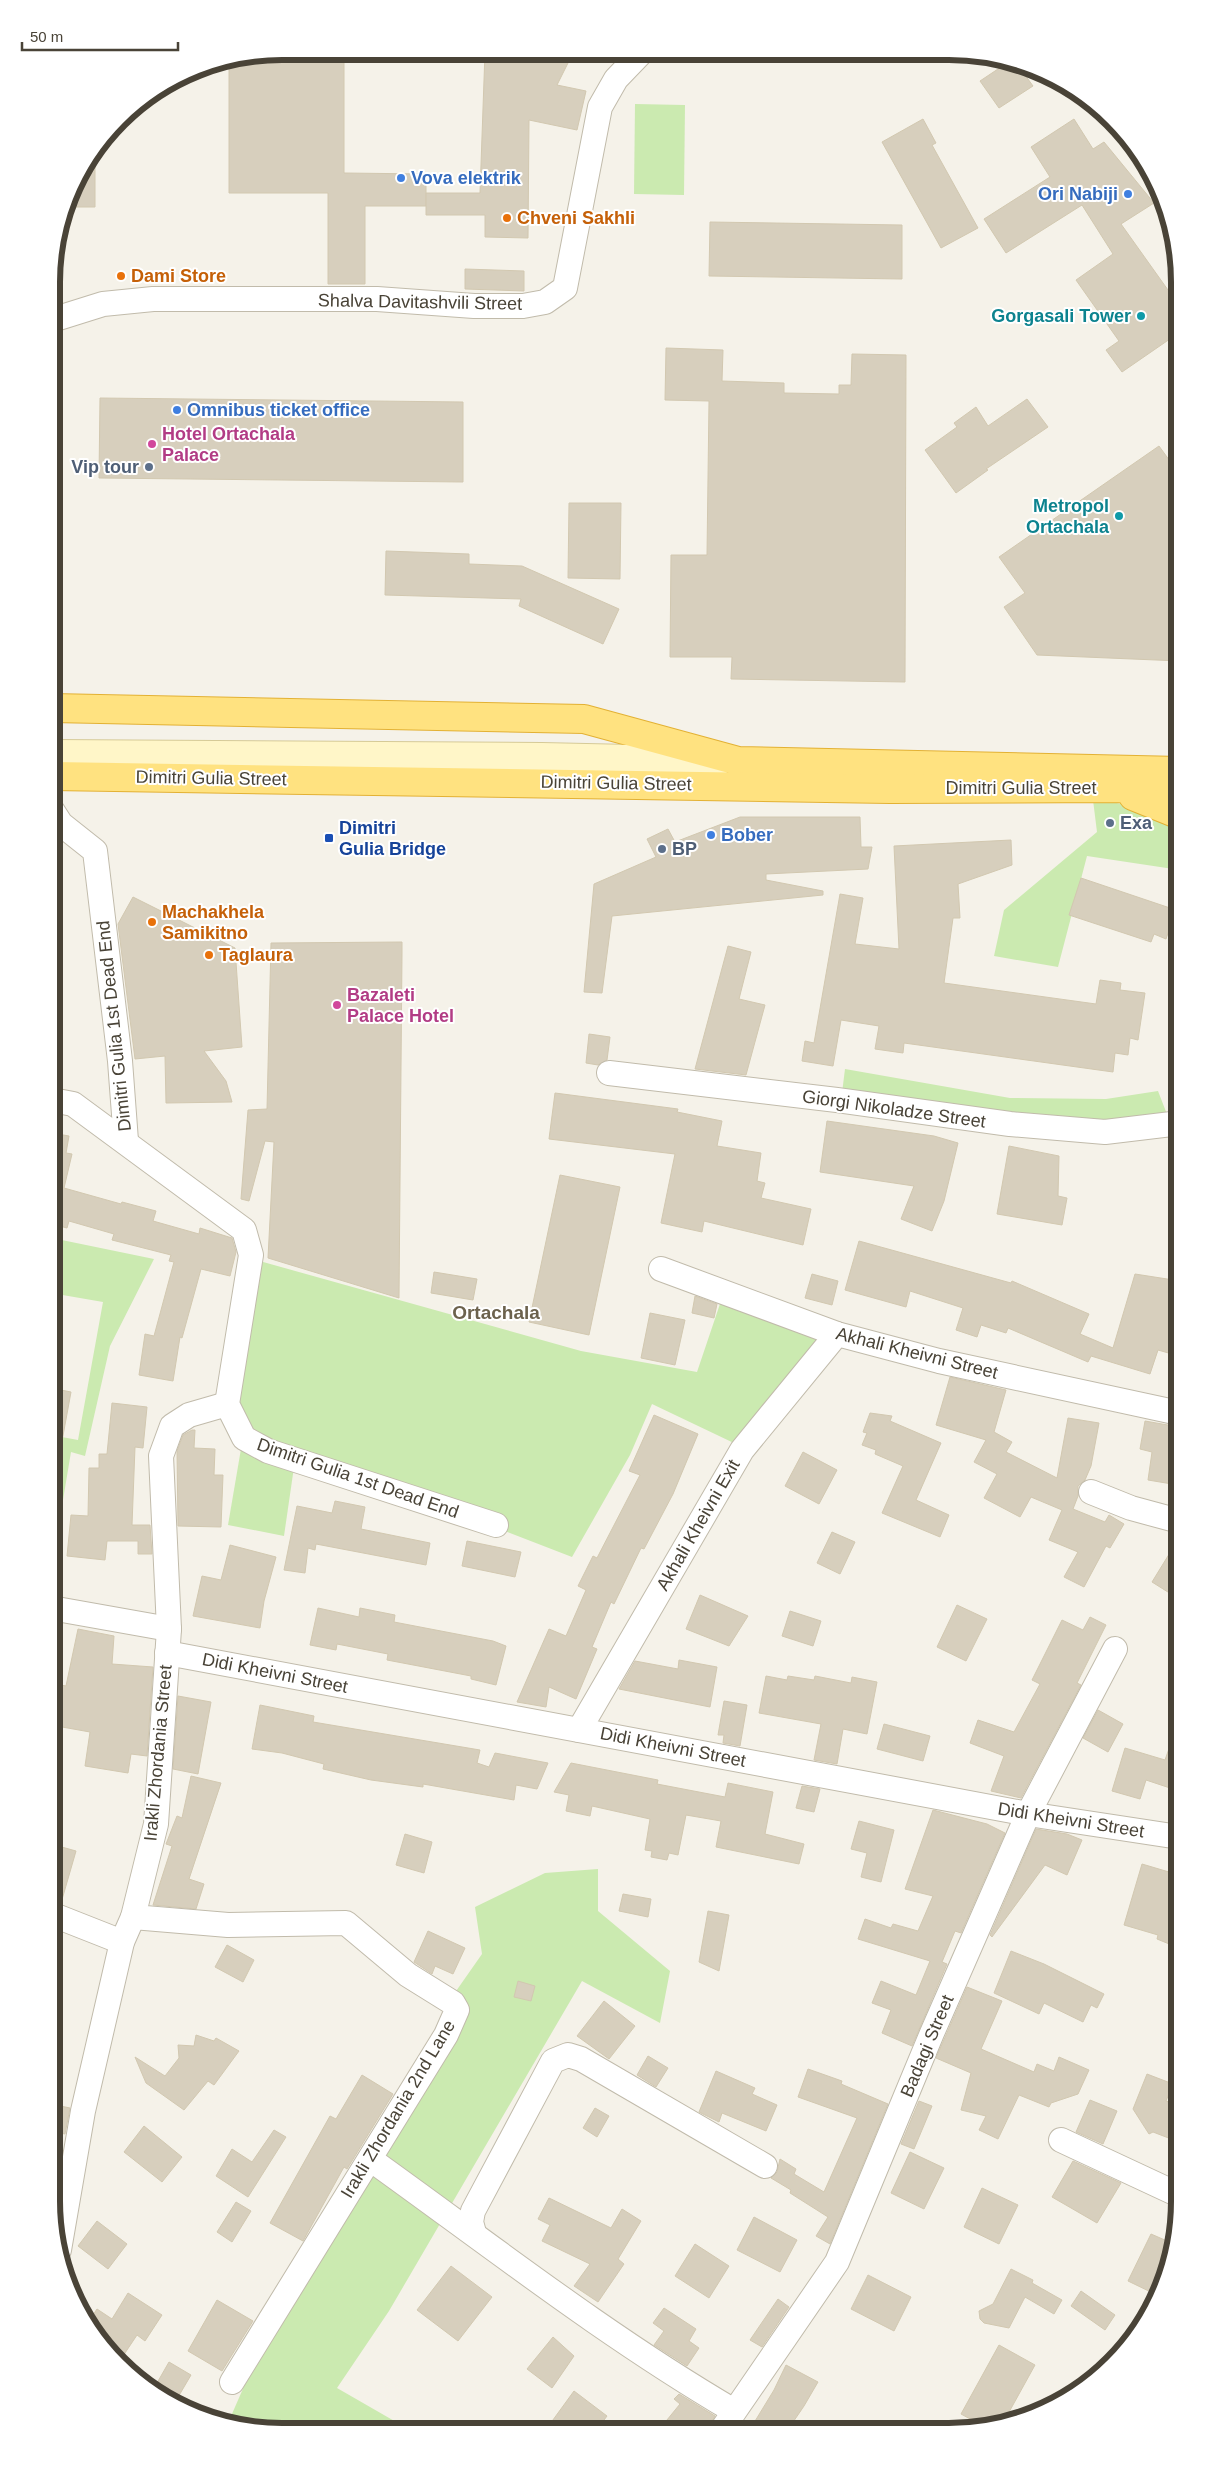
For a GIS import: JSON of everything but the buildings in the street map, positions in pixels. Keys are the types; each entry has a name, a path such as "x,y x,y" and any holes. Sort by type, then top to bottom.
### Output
{"highway":[{"name":"Dimitri Gulia Street","path":"60,708 584,719 738,761 1171,771"},
{"name":"Dimitri Gulia Street","path":"60,776 890,789 1113,788 1171,791"},
{"path":"1113,788 1171,811"}],"main road":[{"name":"Dimitri Gulia Street","path":"60,754 542,757 738,761"}],"street":[{"name":"Shalva Davitashvili Street","path":"60,317 103,304 152,299 377,299 484,306 523,306 545,302 565,288 600,106 616,79 635,60"},
{"name":"Dimitri Gulia 1st Dead End","path":"60,822 95,851 120,1061 126,1142 244,1230 251,1255 227,1404 244,1438 268,1451 496,1525"},
{"name":"Giorgi Nikoladze Street","path":"609,1073 837,1100 1010,1124 1105,1132 1171,1123"},
{"path":"60,1102 73,1104 126,1142"},
{"name":"Akhali Kheivni Street","path":"661,1269 837,1334 939,1361 1171,1411"},
{"name":"Akhali Kheivni Exit","path":"579,1730 742,1450 837,1334"},
{"name":"Irakli Zhordania Street","path":"62,2231 83,2111 122,1942 133,1918 156,1824 169,1628 161,1456 172,1426 189,1415 227,1404"},
{"path":"1091,1492 1131,1508 1171,1519"},
{"path":"60,1610 169,1628"},
{"name":"Badagi Street","path":"726,2423 838,2262 932,2033 1028,1814 1115,1649"},
{"name":"Didi Kheivni Street","path":"167,1653 1028,1814 1171,1836"},
{"path":"60,1918 122,1942"},
{"name":"Irakli Zhordania 2nd Lane","path":"133,1918 228,1925 346,1923 408,1975 453,2003 456,2010 446,2035 232,2382"},
{"path":"474,2233 471,2222 478,2202 553,2061 568,2055 581,2059 765,2166"},
{"path":"1061,2140 1171,2191"},
{"path":"370,2158 596,2322 678,2378 734,2411"}],"green space":[{"path":"635,104 685,105 684,195 634,194"},
{"path":"1093,800 1117,803 1159,817 1171,823 1171,869 1087,856 1058,967 994,956 1004,910 1097,832"},
{"path":"845,1069 1010,1098 1106,1099 1158,1091 1170,1122 1106,1128 842,1093"},
{"path":"60,1240 154,1259 110,1346 85,1456 71,1452 60,1518 60,1437 78,1440 103,1302 60,1295"},
{"path":"256,1260 581,1351 697,1372 722,1298 820,1338 738,1445 652,1404 630,1455 572,1557 250,1433 235,1401"},
{"path":"242,1443 294,1467 284,1536 228,1525"},
{"path":"598,1869 598,1911 670,1971 660,2023 582,1981 389,2311 337,2388 398,2423 268,2423 231,2417 256,2359 372,2173 454,1994 482,1954 475,1907 545,1873"}],"place":[{"name":"Vova elektrik","path":"401,178"},
{"name":"Ori Nabiji","path":"1128,194"},
{"name":"Chveni Sakhli","path":"507,218"},
{"name":"Dami Store","path":"121,276"},
{"name":"Gorgasali Tower","path":"1141,316"},
{"name":"Omnibus ticket office","path":"177,410"},
{"name":"Hotel Ortachala Palace","path":"152,444"},
{"name":"Vip tour","path":"149,467"},
{"name":"Metropol Ortachala","path":"1119,516"},
{"name":"Exa","path":"1110,823"},
{"name":"Bober","path":"711,835"},
{"name":"Dimitri Gulia Bridge","path":"329,838"},
{"name":"BP","path":"662,849"},
{"name":"Machakhela Samikitno","path":"152,922"},
{"name":"Taglaura","path":"209,955"},
{"name":"Bazaleti Palace Hotel","path":"337,1005"}],"district":[{"name":"Ortachala","path":"496,1312"}]}
